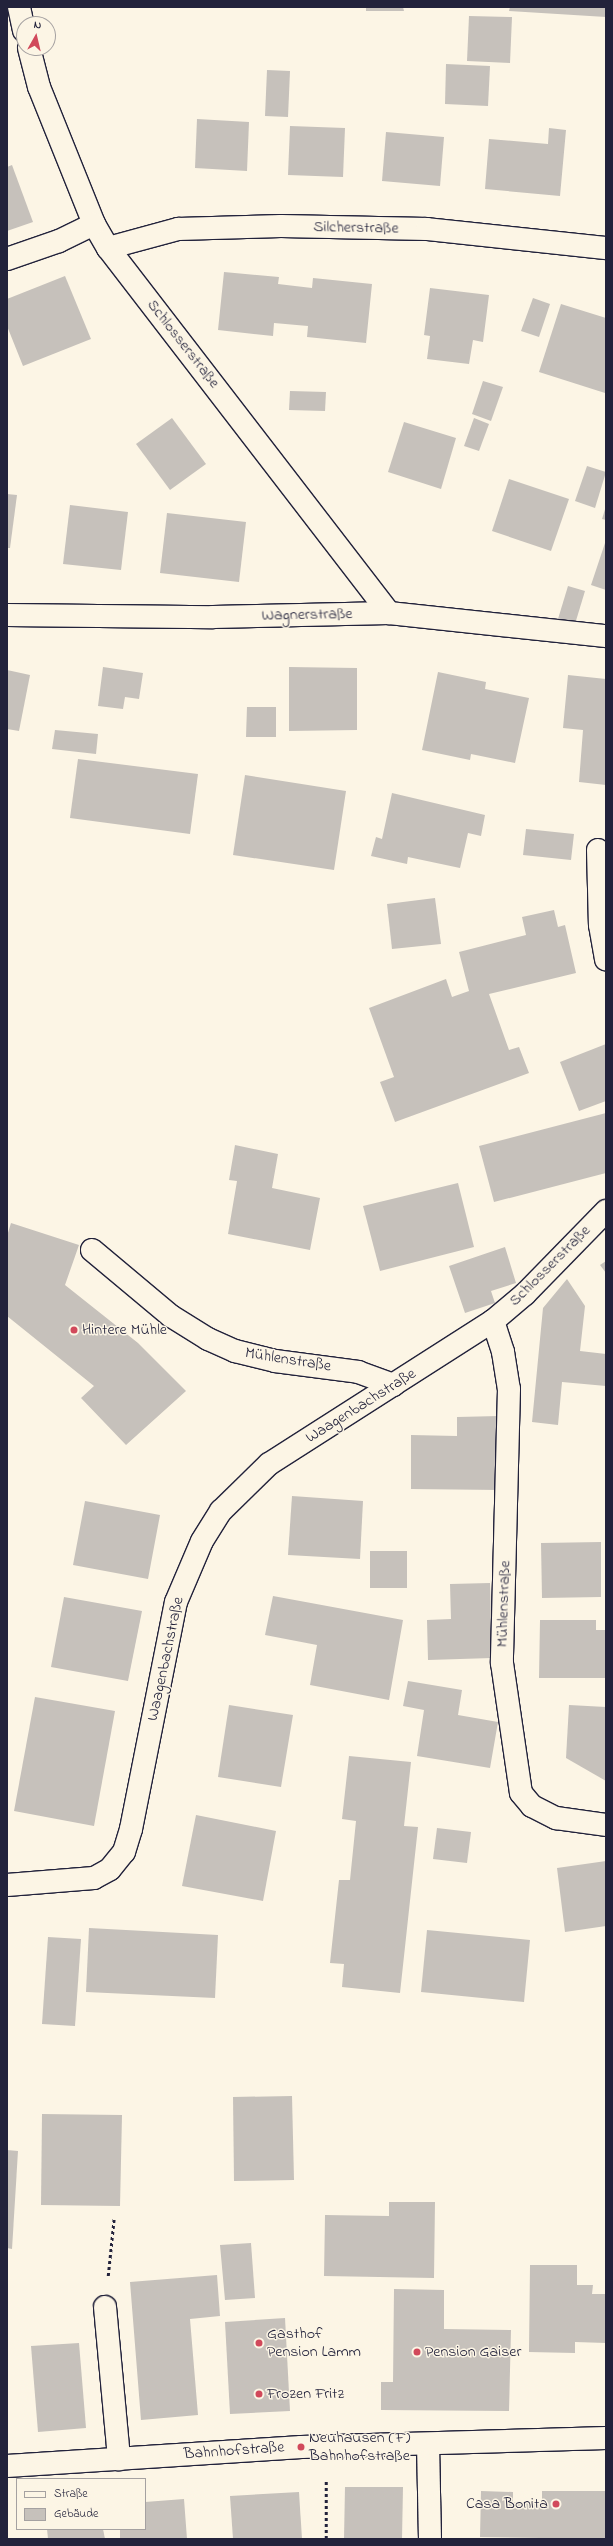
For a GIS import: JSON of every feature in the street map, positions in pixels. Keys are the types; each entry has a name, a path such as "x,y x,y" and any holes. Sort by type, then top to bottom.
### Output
{"street":[{"name":"Schlosserstraße","path":"31,56 39,87 94,224 108,248 389,613"},
{"path":"7,259 59,241 94,224"},
{"name":"Silcherstraße","path":"108,248 178,229 281,226 427,229 606,248"},
{"name":"Wagnerstraße","path":"7,615 213,617 389,613 606,636"},
{"path":"598,850 600,925 606,959"},
{"name":"Schlosserstraße","path":"493,1321 525,1294 606,1211"},
{"name":"Mühlenstraße","path":"92,1250 171,1316 208,1338 235,1351 275,1360 358,1372 394,1385"},
{"name":"Waagenbachstraße","path":"7,1885 94,1878 110,1869 124,1852 131,1829 176,1602 202,1541 221,1511 269,1464 493,1321"},
{"name":"Mühlenstraße","path":"493,1321 503,1352 509,1390 502,1663 521,1793 532,1806 556,1818 606,1825"},
{"path":"105,2307 119,2459"},
{"name":"Bahnhofstraße","path":"7,2466 327,2446 606,2438"},
{"path":"428,2444 430,2539"}],"path":[{"path":"105,2307 114,2218"},
{"path":"326,2539 327,2446"}],"building":[{"path":"366,7 403,7 404,11 366,11"},
{"path":"510,7 606,7 606,17 509,11"},
{"path":"469,16 512,17 510,63 467,61"},
{"path":"446,64 490,66 488,106 445,104"},
{"path":"267,70 290,71 288,117 265,116"},
{"path":"197,119 249,122 247,171 195,168"},
{"path":"290,126 345,128 343,177 288,175"},
{"path":"549,128 566,130 560,196 485,189 489,139 548,144"},
{"path":"386,132 444,137 440,186 382,181"},
{"path":"12,165 33,222 7,231 7,167"},
{"path":"224,272 279,277 278,284 312,288 313,278 372,284 366,343 307,337 308,326 274,323 273,336 218,330"},
{"path":"65,276 91,339 23,366 7,326 7,299"},
{"path":"430,288 489,295 483,342 473,340 469,364 427,359 430,336 424,335"},
{"path":"533,298 550,304 539,337 521,331"},
{"path":"561,304 606,318 605,393 539,372"},
{"path":"483,381 503,387 491,421 472,414"},
{"path":"290,391 326,392 325,411 289,410"},
{"path":"172,418 206,464 170,490 136,444"},
{"path":"474,418 489,424 479,451 464,446"},
{"path":"404,422 456,438 441,489 388,472"},
{"path":"587,466 606,472 595,508 575,501"},
{"path":"509,479 569,499 551,551 492,531"},
{"path":"7,494 17,495 10,548 7,548"},
{"path":"70,505 128,512 121,570 63,564"},
{"path":"606,506 606,520 602,519"},
{"path":"167,513 246,522 239,582 160,573"},
{"path":"606,540 606,590 591,585"},
{"path":"568,586 585,591 575,624 558,619"},
{"path":"103,667 143,673 139,699 125,697 123,709 98,706"},
{"path":"289,667 357,668 357,730 289,731"},
{"path":"7,670 30,675 19,731 7,729"},
{"path":"438,672 486,682 485,689 529,698 515,763 471,754 470,760 422,750"},
{"path":"568,675 606,679 606,785 579,782 583,730 563,728"},
{"path":"247,707 276,707 276,737 246,737"},
{"path":"55,730 98,734 96,754 52,749"},
{"path":"78,759 198,774 190,834 70,818"},
{"path":"245,775 346,791 334,870 233,855"},
{"path":"392,793 485,815 481,836 468,833 460,868 408,857 407,864 371,856 376,837 382,839"},
{"path":"526,829 574,834 571,860 523,855"},
{"path":"435,898 441,944 392,949 387,904"},
{"path":"554,910 558,927 565,925 576,973 489,994 509,1050 519,1047 529,1073 395,1122 380,1082 394,1077 369,1008 446,979 452,997 469,991 459,952 526,935 522,917"},
{"path":"606,1044 606,1101 579,1111 560,1062"},
{"path":"606,1113 606,1173 494,1202 479,1146"},
{"path":"235,1145 278,1154 272,1188 320,1198 310,1250 228,1234 237,1181 229,1180"},
{"path":"458,1183 474,1247 380,1271 363,1206"},
{"name":"Hintere Mühle","path":"11,1223 79,1245 65,1285 138,1343 186,1391 126,1445 81,1398 94,1386 7,1316 7,1236"},
{"path":"505,1247 516,1283 491,1291 495,1303 465,1313 449,1266"},
{"path":"606,1261 606,1273 600,1265"},
{"path":"567,1279 585,1306 580,1351 606,1354 606,1386 562,1382 558,1425 532,1422 543,1308"},
{"path":"499,1416 499,1490 411,1489 411,1435 457,1436 457,1417"},
{"path":"292,1496 363,1501 360,1559 288,1555"},
{"path":"85,1501 160,1515 148,1579 73,1565"},
{"path":"601,1542 601,1597 542,1598 541,1543"},
{"path":"370,1551 407,1551 407,1588 370,1588"},
{"path":"490,1583 492,1658 428,1660 427,1620 451,1619 450,1584"},
{"path":"273,1596 403,1620 389,1700 310,1685 317,1645 265,1635"},
{"path":"64,1597 142,1611 128,1681 51,1667"},
{"path":"540,1620 596,1620 596,1630 606,1630 606,1678 539,1678"},
{"path":"408,1681 462,1690 458,1715 498,1722 490,1768 417,1756 424,1710 403,1706"},
{"path":"35,1697 115,1711 94,1826 14,1811"},
{"path":"229,1705 293,1715 281,1787 218,1777"},
{"path":"569,1705 606,1707 606,1781 566,1758"},
{"path":"349,1756 411,1762 404,1826 418,1827 400,1993 342,1987 344,1964 330,1963 339,1880 350,1880 356,1821 342,1819"},
{"path":"196,1815 276,1831 263,1901 182,1886"},
{"path":"437,1828 471,1832 467,1863 433,1859"},
{"path":"606,1861 606,1926 565,1932 557,1868"},
{"path":"89,1928 218,1935 215,1998 86,1992"},
{"path":"427,1930 530,1940 524,2002 421,1992"},
{"path":"48,1937 81,1939 75,2026 42,2024"},
{"path":"292,2096 294,2180 234,2181 233,2097"},
{"path":"42,2114 122,2115 120,2206 41,2205"},
{"path":"7,2150 18,2151 12,2249 7,2248"},
{"path":"389,2202 435,2202 434,2278 324,2276 325,2215 389,2216"},
{"path":"251,2243 255,2298 225,2300 220,2245"},
{"path":"530,2265 577,2265 577,2285 593,2285 592,2294 606,2294 606,2343 575,2342 575,2353 529,2352"},
{"path":"217,2275 220,2316 190,2319 198,2415 141,2420 130,2282"},
{"path":"394,2289 444,2290 444,2329 511,2330 509,2411 381,2410 381,2382 393,2382"},
{"path":"285,2318 290,2411 230,2414 225,2322"},
{"path":"79,2343 86,2428 38,2432 31,2346"},
{"path":"345,2487 403,2487 402,2539 344,2539"},
{"path":"481,2491 513,2492 513,2502 542,2502 542,2491 606,2491 606,2539 480,2537"},
{"path":"299,2492 302,2539 233,2539 230,2496"},
{"path":"184,2499 187,2539 120,2539 120,2530 146,2530 146,2502"},
{"path":"47,2530 103,2530 105,2539 48,2539"}],"place":[{"name":"Hintere Mühle","path":"74,1330"},
{"name":"Gasthof Pension Lamm","path":"259,2343"},
{"name":"Pension Gaiser","path":"417,2352"},
{"name":"Frozen Fritz","path":"259,2394"},
{"name":"Neuhausen (F) Bahnhofstraße","path":"301,2447"},
{"name":"Casa Bonita","path":"556,2504"}]}
